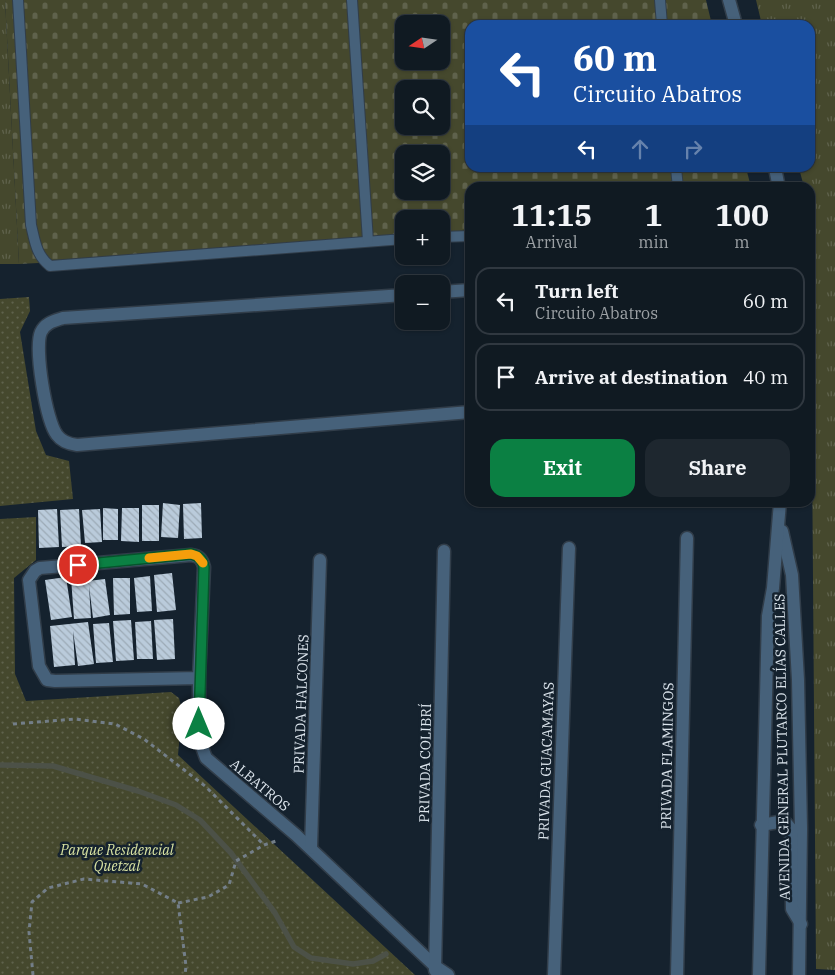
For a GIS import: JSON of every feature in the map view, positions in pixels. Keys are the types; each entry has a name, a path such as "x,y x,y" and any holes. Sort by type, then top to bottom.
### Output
{"street":[{"path":"729,0 735,20"},
{"path":"450,291 465,290"},
{"path":"395,296 72,317 51,321 44,326 40,334 40,370 44,398 55,434 68,443 77,445 465,412"},
{"name":"AVENIDA GENERAL PLUTARCO ELÍAS CALLES","path":"759,975 761,825 768,616 780,507"},
{"name":"AVENIDA GENERAL PLUTARCO ELÍAS CALLES","path":"779,519 792,575 795,600 802,830 802,925 799,975"},
{"name":"PRIVADA FLAMINGOS","path":"677,975 687,538"},
{"name":"PRIVADA GUACAMAYAS","path":"554,975 569,548"},
{"name":"PRIVADA COLIBRÍ","path":"435,971 444,551"},
{"name":"ALBATROS","path":"199,678 47,680 39,666 29,580 35,570 191,554 197,556 204,567 199,678 199,739 206,758 311,848 435,971 448,975"},
{"name":"PRIVADA HALCONES","path":"311,848 320,560"},
{"path":"761,825 780,820 787,823 791,829 792,909 795,918 802,925"}],"lane":[{"path":"18,0 31,225 37,252 50,266 395,240"},
{"path":"352,0 368,242"},
{"path":"660,0 662,20"},
{"path":"450,237 465,236"}],"path":[{"path":"13,724 74,718 114,724 144,739 205,786 264,845"},
{"path":"33,975 29,932 32,902 48,888 84,879 142,884 178,903 208,897 229,885 236,861 264,845 296,835"},
{"path":"178,903 186,966 185,975"}],"green space":[{"path":"0,0 5,0 19,264 0,264"},
{"path":"5,0 706,0 711,20 465,20 465,172 747,172 750,182 465,182 465,240 450,241 450,210 395,210 395,244 19,264"},
{"path":"756,0 835,0 835,970 816,969 812,507 815,507 815,182 803,182 800,172 815,172 815,20 761,20"},
{"path":"29,297 30,311 20,332 36,431 46,455 69,461 73,499 0,506 0,299"},
{"name":"Parque Residencial Quetzal","path":"36,517 36,560 14,578 15,674 26,701 171,692 179,698 182,710 178,755 415,975 0,975 0,519"}],"building":[{"path":"163,503 180,505 178,538 161,537"},
{"path":"201,503 202,538 184,539 183,504"},
{"path":"142,505 159,505 159,541 142,541"},
{"path":"103,508 118,509 118,540 103,540"},
{"path":"122,508 139,508 139,542 121,541"},
{"path":"57,509 59,547 39,548 38,510"},
{"path":"79,509 81,546 62,547 60,510"},
{"path":"100,509 102,542 85,543 82,510"},
{"path":"172,573 176,610 157,612 154,575"},
{"path":"150,576 152,611 137,612 134,578"},
{"path":"66,577 72,617 51,620 45,580"},
{"path":"87,577 88,581 105,579 110,615 93,618 89,586 91,618 74,619 71,578"},
{"path":"113,578 130,578 130,614 114,615"},
{"path":"173,619 175,659 157,660 154,620"},
{"path":"131,620 134,660 116,661 113,621"},
{"path":"151,621 153,659 137,659 135,622"},
{"path":"88,622 94,664 78,666 73,631 75,665 54,667 50,626"},
{"path":"109,623 113,662 96,663 93,624"}],"waterway":[{"path":"0,765 53,766 138,791 176,805 200,820 231,853 275,913 294,947 311,958 353,964 373,961 386,954"}],"slow traffic":[{"path":"149,558 191,554 197,556 203,563"}],"route":[{"path":"78,565 191,554 197,556 202,561 204,567 199,724"}]}
